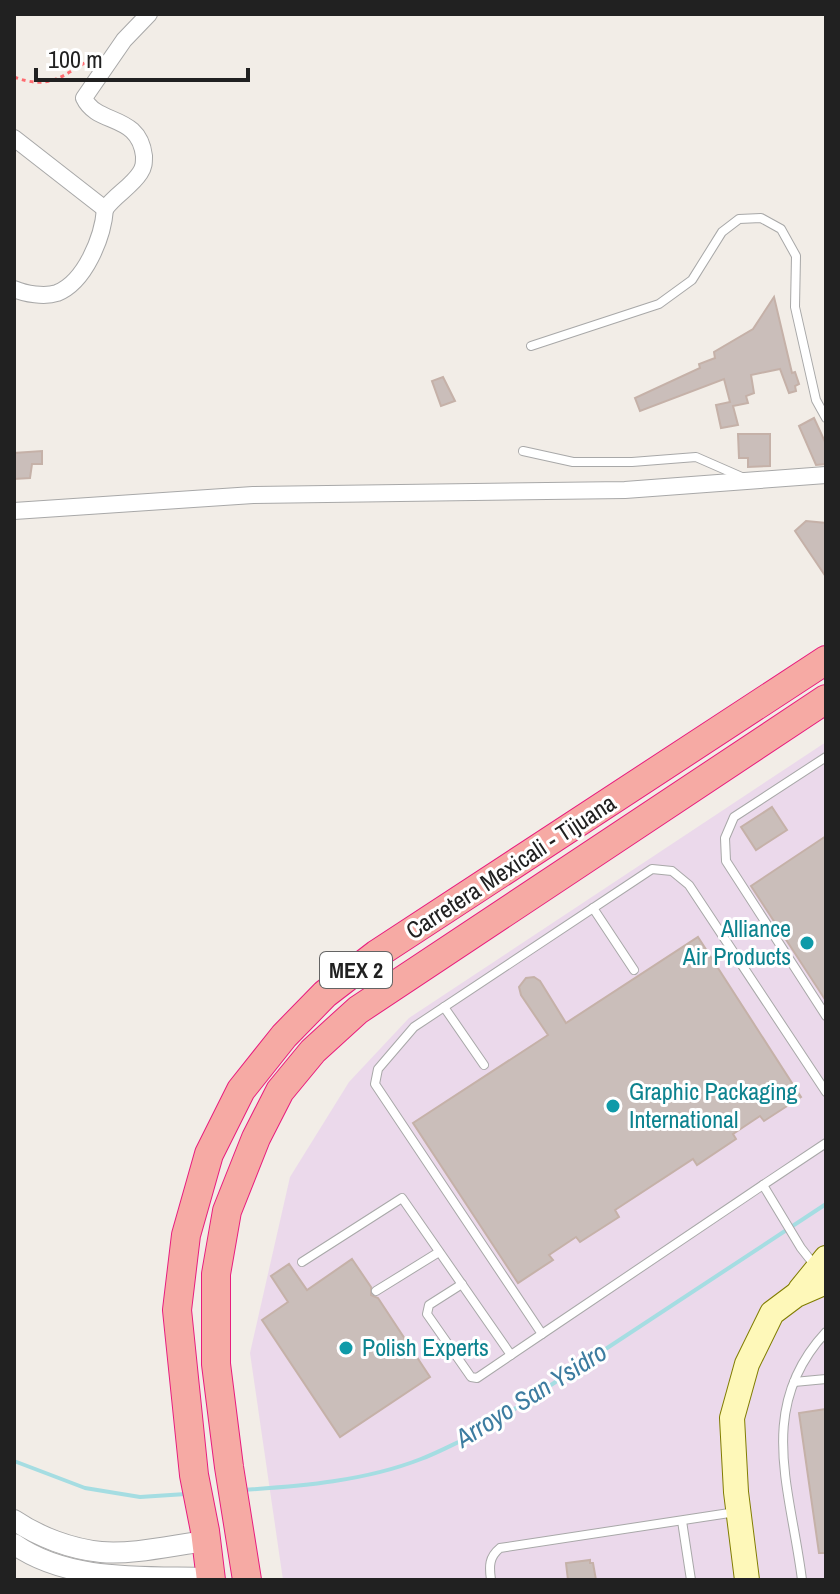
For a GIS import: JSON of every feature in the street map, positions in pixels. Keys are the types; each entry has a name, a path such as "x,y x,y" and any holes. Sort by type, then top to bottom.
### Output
{"highway":[{"name":"Carretera Mexicali - Tijuana","path":"210,1579 206,1536 194,1475 177,1310 186,1235 209,1154 241,1090 284,1036 325,994 377,954 826,660"},
{"name":"Carretera Mexicali - Tijuana","path":"247,1580 216,1364 216,1274 227,1211 256,1138 280,1091 313,1051 358,1010 826,699"}],"main road":[{"path":"747,1580 738,1512 732,1418 747,1364 772,1313 824,1272"}],"street":[{"path":"14,289 32,294 56,294 75,281 104,226 105,209 114,197 138,178 145,165 143,145 135,131 88,106 84,98 124,40 149,14"},
{"path":"14,138 105,209"},
{"path":"14,511 253,495 625,490 826,475"},
{"path":"14,1520 27,1529 67,1544 102,1552 206,1536"},
{"path":"14,1544 59,1565 101,1574 210,1579"}],"lane":[{"path":"531,346 659,304 692,280 722,232 739,219 761,218 781,229 796,256 795,307 816,400 826,418"},
{"path":"523,451 573,462 696,457 748,480"},
{"path":"826,757 734,817 725,838 726,861 826,1016"},
{"path":"542,1334 375,1084 378,1069 414,1027 652,869 672,871 689,885 826,1092"},
{"path":"593,908 634,970"},
{"path":"444,1007 484,1065"},
{"path":"462,1284 429,1305 427,1314 466,1373 477,1378 826,1143"},
{"path":"763,1185 801,1248 824,1272"},
{"path":"302,1262 402,1198 511,1355"},
{"path":"376,1291 439,1252"},
{"path":"802,1580 781,1442 786,1405 794,1382 826,1332"},
{"path":"794,1382 826,1379"},
{"path":"491,1580 489,1568 492,1555 500,1548 738,1512"},
{"path":"682,1521 691,1580"},
{"path":"101,1574 96,1561 102,1552"}],"path":[{"path":"14,77 33,84 56,79 97,56"}],"shaded area":[{"path":"826,742 826,1580 283,1580 250,1353 290,1177 349,1082 409,1018"}],"building":[{"path":"774,297 792,373 795,372 799,384 795,386 796,391 789,393 780,369 751,375 754,393 746,396 748,403 733,406 738,425 721,428 716,405 730,402 724,379 640,411 635,398 715,358 714,352 753,329"},
{"path":"443,377 455,401 441,406 432,381"},
{"path":"814,418 826,444 826,464 816,465 799,426"},
{"path":"738,434 770,434 770,466 748,467 748,458 739,458"},
{"path":"42,451 42,464 32,464 30,478 14,479 14,453"},
{"path":"806,521 826,523 826,577 795,531"},
{"path":"772,807 787,830 756,850 741,827"},
{"name":"Alliance Air Products","path":"826,836 826,1001 751,886"},
{"name":"Graphic Packaging International","path":"698,937 801,1097 764,1121 760,1116 733,1134 736,1139 697,1165 693,1159 615,1210 619,1217 580,1242 576,1237 549,1255 553,1260 518,1283 413,1123 548,1035 521,995 519,987 526,978 534,977 540,981 566,1023"},
{"name":"Polish Experts","path":"352,1259 371,1287 371,1295 378,1298 430,1377 340,1437 262,1320 288,1302 271,1276 289,1264 307,1290"},
{"path":"826,1409 826,1553 819,1553 799,1413"},
{"path":"590,1560 596,1580 568,1580 566,1563"}],"waterway":[{"name":"Arroyo San Ysidro","path":"243,1490 310,1484 378,1473 428,1456 478,1433 826,1204"},
{"name":"Arroyo San Ysidro","path":"14,1461 85,1488 140,1497 186,1494"}],"place":[{"name":"Alliance Air Products","path":"807,943"},
{"name":"Graphic Packaging International","path":"613,1106"},
{"name":"Polish Experts","path":"346,1348"}]}
